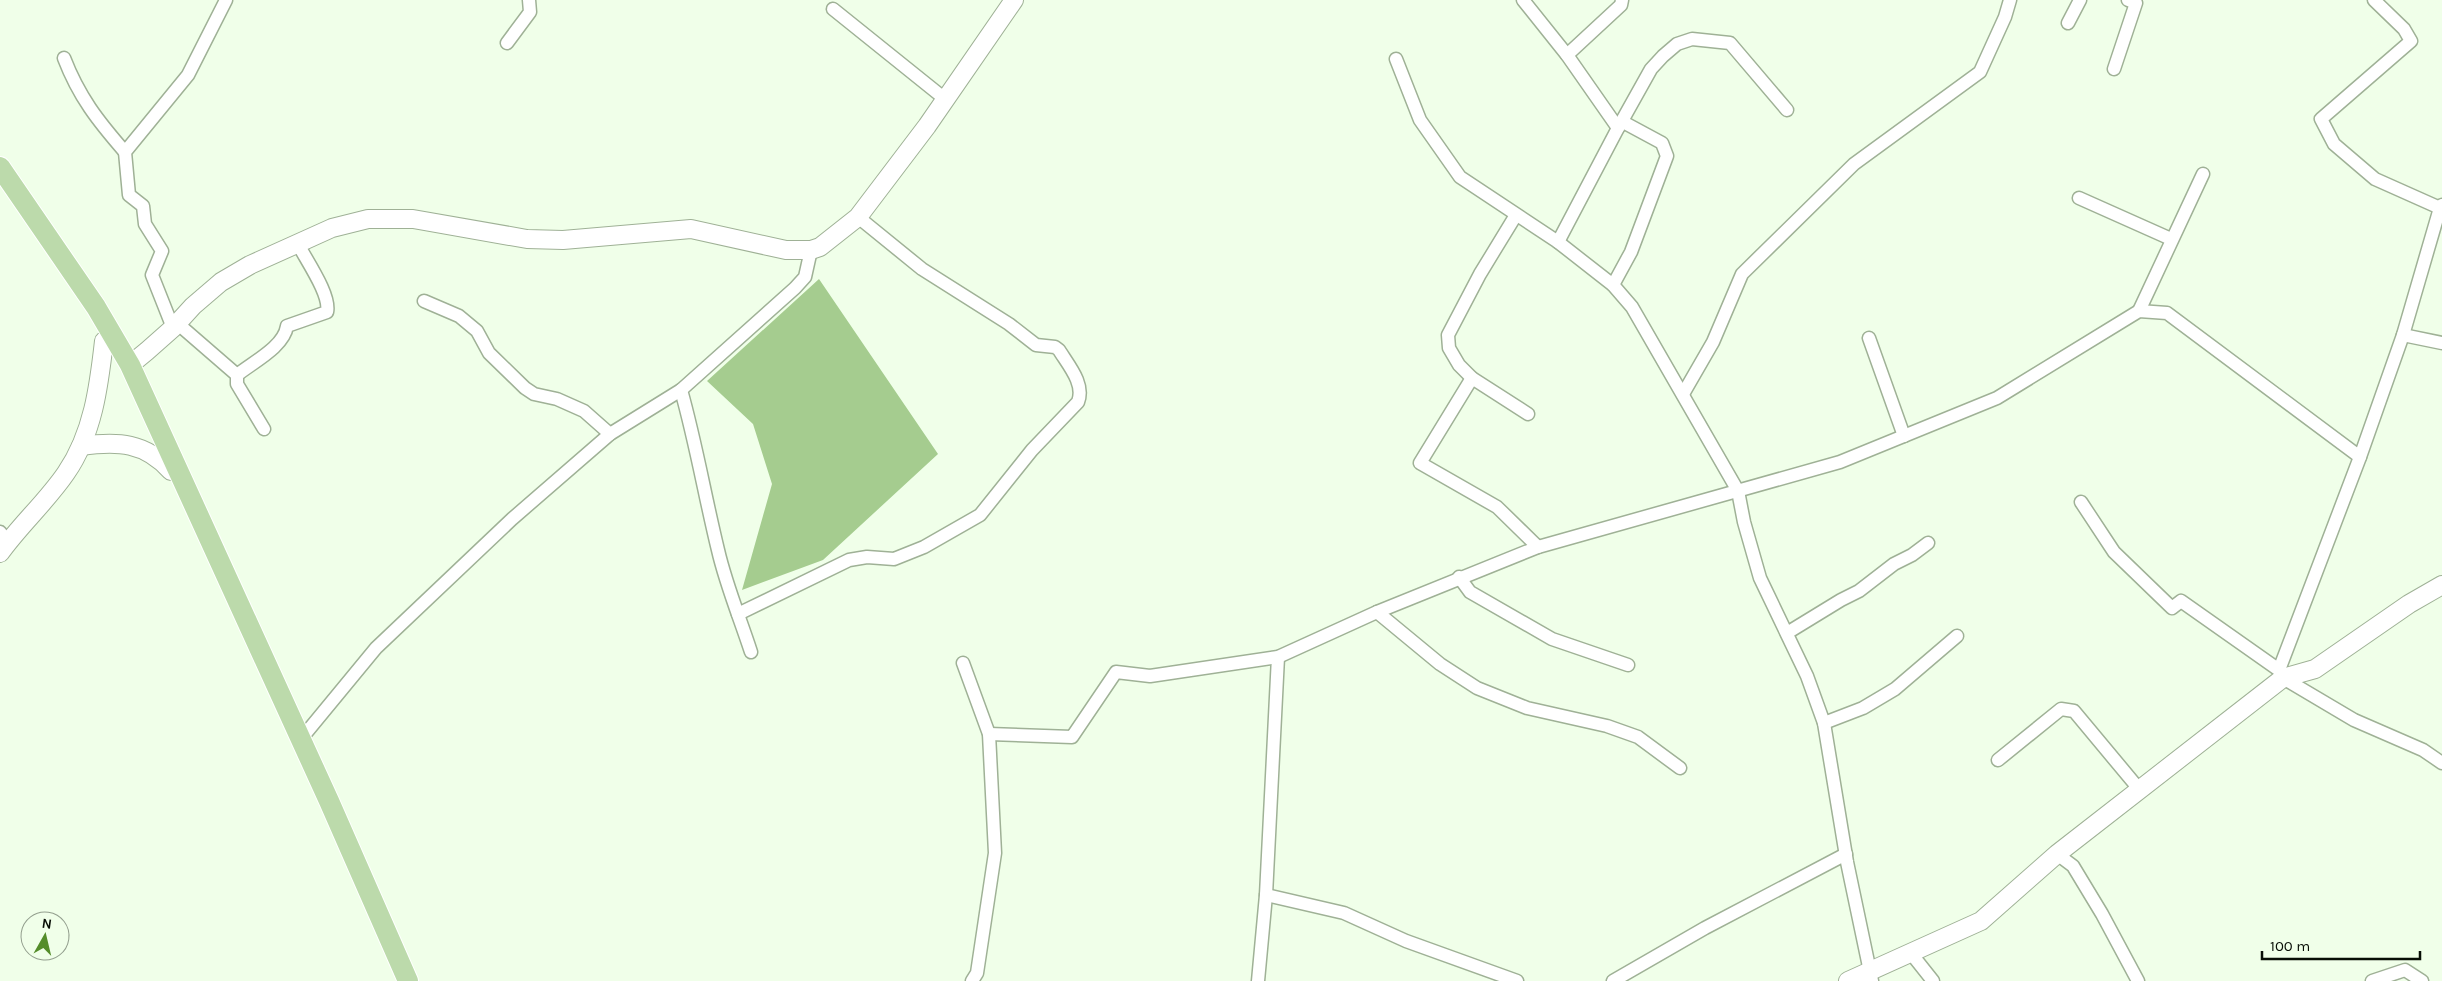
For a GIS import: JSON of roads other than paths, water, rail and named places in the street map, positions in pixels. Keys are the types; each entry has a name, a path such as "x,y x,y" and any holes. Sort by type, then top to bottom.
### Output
{"main road":[{"path":"0,166 86,292 130,365 183,477 408,981"},
{"path":"0,184 133,388 393,981"}],"street":[{"path":"125,152 188,75 226,0"},
{"path":"507,43 530,12 528,0"},
{"path":"130,365 221,282 250,266 332,228 368,220 413,219 527,238 563,240 691,229 786,250 820,248 858,217 945,99 1014,0"},
{"path":"1523,0 1620,125 1662,143 1667,156 1631,252 1613,285"},
{"path":"1567,55 1621,6 1622,0"},
{"path":"1682,394 1713,342 1742,274 1854,164 1980,72 2006,17 2010,0"},
{"path":"2068,22 2080,0"},
{"path":"2114,69 2136,2 2128,0"},
{"path":"2281,674 2403,335 2441,207 2375,179 2334,144 2321,119 2411,42 2404,29 2374,0"},
{"path":"833,8 945,99"},
{"path":"1558,242 1652,69 1677,44 1692,38 1730,44 1787,110"},
{"path":"64,58 74,84 93,115 125,152 129,195 143,206 145,224 162,251 152,275 175,325 238,375"},
{"path":"1396,60 1420,120 1460,177 1558,242 1613,285 1632,307 1738,491 1744,522 1760,578 1807,676 1824,723 1846,854 1870,976"},
{"path":"990,734 1072,737 1116,672 1150,676 1278,658 1377,612 1459,577 1538,547 1840,462 1997,398 2139,311 2203,174"},
{"path":"2079,198 2171,239"},
{"path":"1516,214 1480,274 1448,335 1449,348 1459,365 1472,378 1528,414"},
{"path":"738,614 849,560 867,556 894,559 924,547 980,515 1032,450 1078,402 1080,396 1081,388 1060,350 1055,347 1036,345 1009,324 922,269 858,217"},
{"path":"264,430 237,384 238,375 286,335 287,326 327,312 328,306 325,295 298,244"},
{"path":"301,739 376,648 512,519 610,434 681,390 795,288 805,277 811,250"},
{"path":"424,301 459,316 476,331 489,353 525,388 534,394 557,399 584,411 610,434"},
{"path":"2139,311 2167,313 2360,457"},
{"path":"2403,335 2442,343"},
{"path":"1869,338 1904,436"},
{"path":"2,542 66,473 81,446 99,386 104,341"},
{"path":"1472,378 1420,463 1497,507 1538,547"},
{"path":"681,390 694,437 728,590 751,652"},
{"path":"81,446 109,442 134,446 159,458 171,471"},
{"path":"2081,502 2114,552 2172,608 2181,601 2281,674 2354,720 2423,750 2442,763"},
{"path":"1787,633 1859,591 1894,564 1912,555 1928,543"},
{"path":"1459,577 1470,592 1552,639 1628,665"},
{"path":"1848,981 1870,976 1910,952 1981,921 2057,854 2281,674 2315,669 2409,604 2442,584"},
{"path":"1377,612 1440,664 1477,688 1527,708 1608,726 1638,737 1680,768"},
{"path":"1824,723 1863,708 1894,689 1957,636"},
{"path":"1258,981 1266,895 1278,658"},
{"path":"963,663 990,734 995,853 977,973 972,981"},
{"path":"1998,760 2061,709 2068,709 2074,711 2139,789"},
{"path":"1613,981 1705,928 1846,854"},
{"path":"2057,854 2073,866 2102,914 2138,981"},
{"path":"1266,895 1344,913 1406,940 1518,981"},
{"path":"1910,952 1933,981"},
{"path":"2372,981 2405,970 2422,981"}]}
